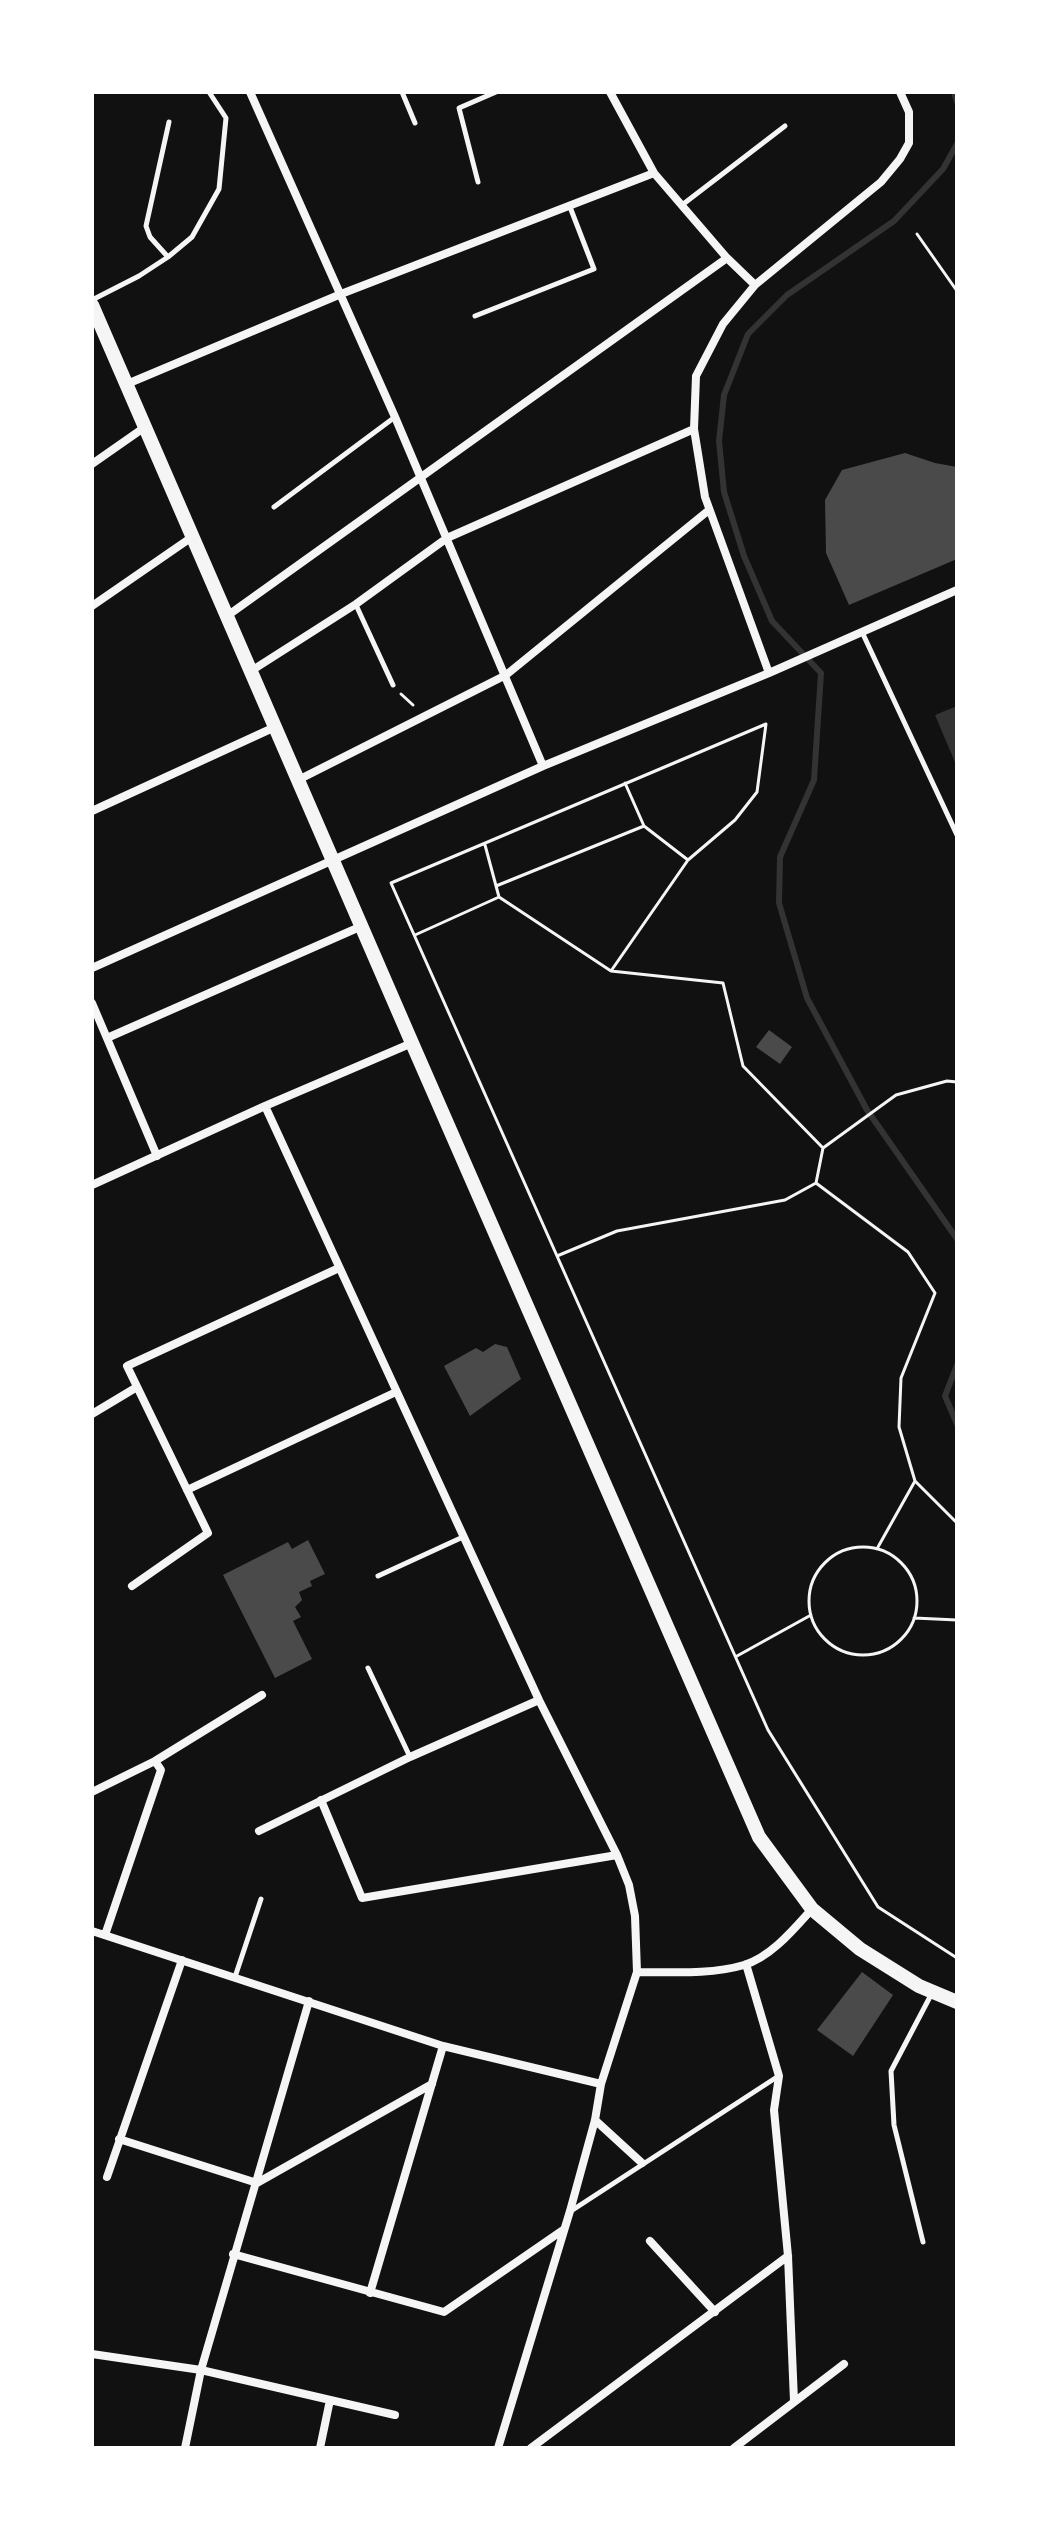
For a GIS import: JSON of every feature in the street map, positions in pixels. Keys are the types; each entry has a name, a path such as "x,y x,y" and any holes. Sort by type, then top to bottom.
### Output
{"street":[{"path":"250,92 421,476 543,766"},
{"path":"610,92 654,173 727,258 755,285"},
{"path":"769,673 709,510 694,429 696,376 723,324 755,285 881,182 900,159 909,143 909,112 900,92"},
{"path":"127,384 341,294 654,173"},
{"path":"227,616 727,258"},
{"path":"92,302 759,1837 812,1909 860,1949 919,1986 957,2002"},
{"path":"92,464 145,427"},
{"path":"251,671 356,604 447,538 694,429"},
{"path":"298,780 506,675 709,510"},
{"path":"92,606 192,537"},
{"path":"92,968 543,766 769,673 957,590"},
{"path":"92,811 275,727"},
{"path":"107,1038 362,926"},
{"path":"92,1003 157,1156"},
{"path":"92,1185 412,1043"},
{"path":"265,1106 539,1700 617,1855 629,1885 635,1916 637,1972 601,2084 595,2120 570,2211 498,2448"},
{"path":"132,1586 208,1533 127,1366 339,1268"},
{"path":"92,1414 137,1387"},
{"path":"187,1490 396,1392"},
{"path":"92,1792 155,1761 262,1695"},
{"path":"259,1831 410,1757 539,1700"},
{"path":"105,1935 161,1770 155,1761"},
{"path":"321,1800 362,1898 617,1855"},
{"path":"637,1972 701,1972 746,1964 793,1931 812,1909"},
{"path":"92,1931 443,2046 601,2084"},
{"path":"107,2177 182,1960"},
{"path":"746,1964 779,2076 774,2110 788,2256 794,2401"},
{"path":"185,2448 201,2370 233,2254 257,2183 309,2001"},
{"path":"370,2293 443,2046"},
{"path":"119,2139 257,2183 432,2084"},
{"path":"595,2120 642,2163"},
{"path":"233,2254 444,2312 563,2230"},
{"path":"650,2241 715,2312"},
{"path":"531,2448 788,2256"},
{"path":"92,2354 201,2370 395,2415"},
{"path":"734,2448 844,2364"},
{"path":"320,2448 330,2400"}],"lane":[{"path":"92,302 139,276 192,237 219,189 226,118 209,92"},
{"path":"402,92 415,123"},
{"path":"478,182 459,108 496,92"},
{"path":"168,257 150,237 146,226 169,122"},
{"path":"681,206 785,126"},
{"path":"475,316 594,269 570,207"},
{"path":"274,507 395,417"},
{"path":"356,604 393,685"},
{"path":"862,632 957,835"},
{"path":"378,1576 463,1537"},
{"path":"368,1668 410,1757"},
{"path":"235,1977 261,1899"},
{"path":"923,2242 894,2125 891,2071 932,1992"},
{"path":"570,2211 779,2076"}],"path":[{"path":"917,234 957,291"},
{"path":"393,685 423,716"},
{"path":"611,971 688,860 735,820 757,792 766,724 391,883 768,1730 878,1907 957,1958"},
{"path":"625,783 644,826 688,860"},
{"path":"496,886 644,826"},
{"path":"484,843 499,897 611,971 723,983 743,1066 823,1148"},
{"path":"414,935 499,897"},
{"path":"557,1256 617,1231 785,1200 816,1183 823,1148 896,1095 947,1081 957,1082"},
{"path":"816,1183 908,1252 935,1293 901,1378 899,1427 915,1481 957,1523"},
{"path":"877,1548 915,1481"},
{"path":"877,1548 893,1556 907,1569 914,1585 917,1601 914,1618 906,1633 878,1653 861,1655 845,1652 830,1644 818,1632 811,1615 809,1596 814,1578 824,1563 849,1549 877,1548"},
{"path":"735,1656 811,1615"},
{"path":"914,1618 957,1620"}],"shaded area":[{"path":"957,706 957,767 935,715"}],"building":[{"path":"905,453 957,467 957,559 849,605 826,553 825,500 842,470"},
{"path":"769,1030 792,1047 780,1064 756,1047"},
{"path":"495,1344 507,1347 521,1379 470,1416 444,1366 476,1348 483,1352"},
{"path":"308,1540 325,1574 310,1581 312,1586 299,1592 302,1600 295,1607 301,1617 293,1621 312,1659 275,1678 223,1575 288,1542 292,1549"},
{"path":"862,1972 893,1995 853,2056 817,2030"}],"waterway":[{"path":"954,92 957,102"},
{"path":"957,144 943,169 894,221 787,295 748,334 724,395 719,441 724,492 744,556 772,621 821,673 814,780 780,857 779,903 807,998 867,1110 957,1239"},
{"path":"957,1365 945,1396 957,1424"}]}
